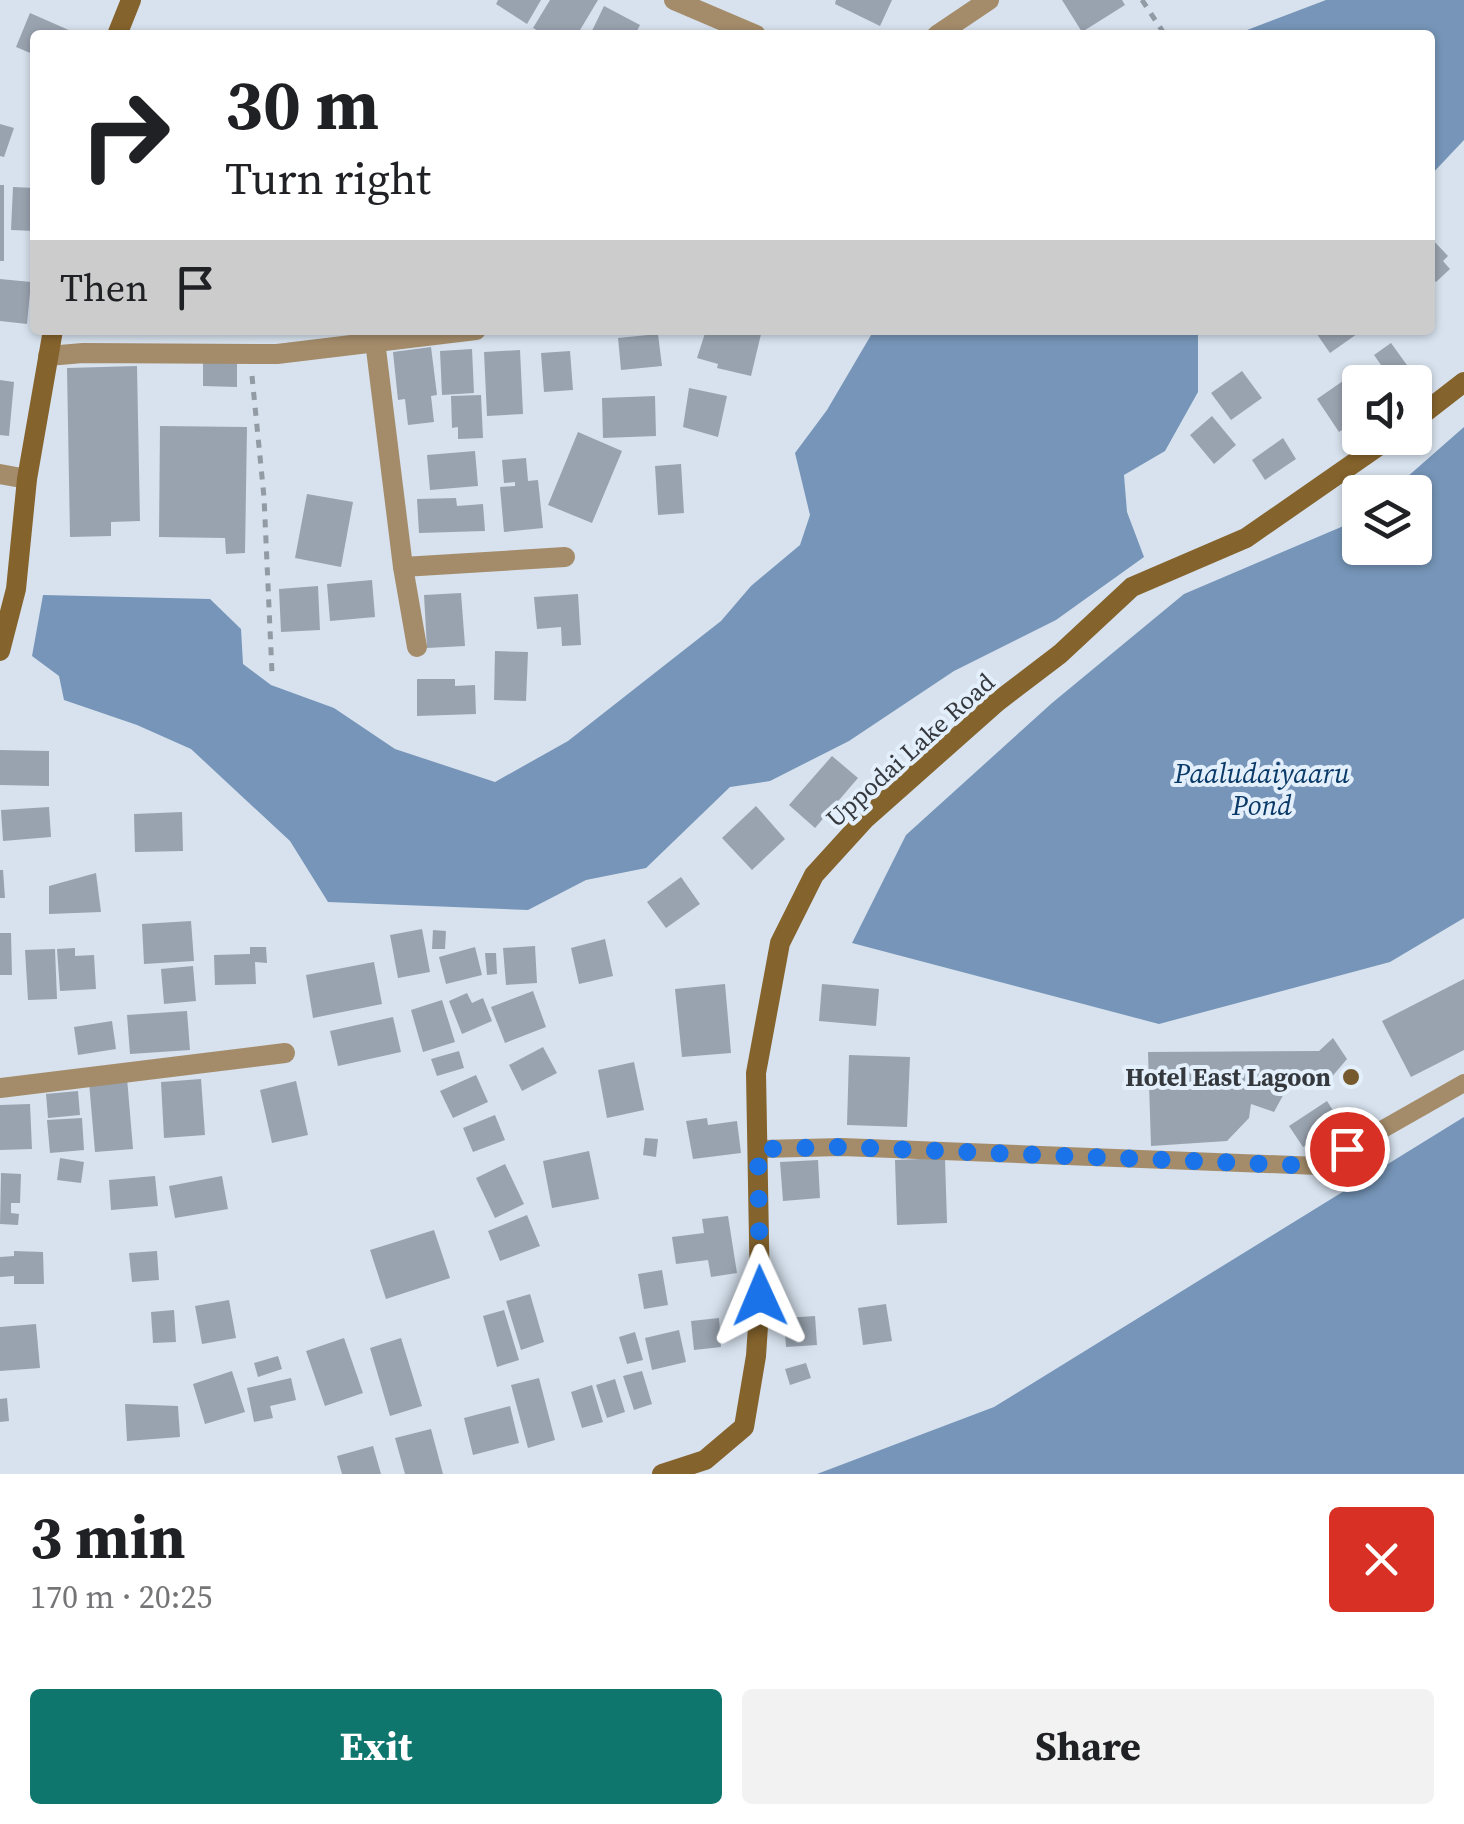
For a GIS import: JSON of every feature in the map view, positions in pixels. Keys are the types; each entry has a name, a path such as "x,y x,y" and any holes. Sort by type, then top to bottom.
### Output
{"street":[{"path":"119,30 131,0"},
{"path":"674,0 744,30"},
{"path":"944,30 989,0"},
{"path":"0,651 16,590 27,479 52,335"},
{"path":"48,356 83,352 277,354 426,335"},
{"path":"375,340 403,566 418,648"},
{"path":"1432,407 1464,382"},
{"name":"Uppodai Lake Road","path":"662,1474 705,1460 744,1426 756,1356 756,1073 780,943 814,874 865,818 997,702 1060,654 1132,587 1246,538 1366,455"},
{"path":"0,474 27,479"},
{"path":"403,566 565,557"},
{"path":"0,1088 285,1053"}],"lane":[{"path":"758,1149 842,1147 1318,1166 1464,1083"}],"path":[{"path":"1142,0 1162,30"},
{"path":"250,353 264,497 272,673"}],"water":[{"path":"1326,0 1464,0 1464,140 1435,171 1435,30 1247,30"},
{"path":"871,335 1198,335 1198,392 1165,451 1124,475 1127,512 1144,557 1056,620 954,671 849,741 770,781 730,787 646,868 586,880 528,910 328,902 290,841 191,749 64,700 59,676 32,656 43,595 210,599 241,629 243,664 271,685 334,708 395,749 495,782 568,741 721,621 751,586 800,545 810,515 795,453 827,410"},
{"name":"Paaludaiyaaru Pond","path":"1464,427 1464,918 1390,962 1159,1024 852,943 906,835 1052,703 1184,594 1342,527 1342,565 1432,565 1432,475 1409,475"},
{"path":"1464,1117 1464,1474 817,1474 994,1407"}],"building":[{"path":"498,0 541,0 527,24 496,4"},
{"path":"550,0 598,0 580,30 533,28"},
{"path":"836,0 892,0 880,26 835,4"},
{"path":"1062,0 1122,0 1125,5 1081,30"},
{"path":"604,6 640,25 638,30 592,30"},
{"path":"30,13 69,30 30,30 30,53 16,47"},
{"path":"0,124 14,128 4,157 0,156"},
{"path":"0,185 4,185 4,261 0,261"},
{"path":"13,187 30,188 30,231 11,230"},
{"path":"1435,242 1448,256 1443,261 1450,269 1436,282"},
{"path":"0,279 30,282 27,324 0,321"},
{"path":"658,335 662,366 621,370 618,338"},
{"path":"704,335 761,335 751,376 717,368 718,364 697,358"},
{"path":"1317,335 1356,335 1330,353"},
{"path":"1391,343 1407,365 1381,365 1374,355"},
{"path":"431,347 437,395 431,396 434,422 408,425 405,399 398,400 393,352"},
{"path":"472,349 474,393 442,395 440,351"},
{"path":"520,350 523,414 487,416 484,352"},
{"path":"570,351 573,390 544,392 541,353"},
{"path":"203,362 237,363 237,387 203,386"},
{"path":"137,366 140,521 111,522 111,536 70,537 67,368"},
{"path":"1242,371 1262,398 1231,420 1211,393"},
{"path":"0,380 14,382 9,436 0,435"},
{"path":"1342,382 1342,430 1339,432 1317,399"},
{"path":"689,388 727,396 718,437 683,427"},
{"path":"481,395 483,438 458,439 458,427 452,428 451,396"},
{"path":"655,396 656,436 603,438 602,398"},
{"path":"1212,416 1236,445 1214,464 1190,435"},
{"path":"160,426 247,427 245,553 226,554 225,538 159,537"},
{"path":"578,432 622,451 592,523 548,505"},
{"path":"1283,438 1296,459 1265,480 1252,460"},
{"path":"475,451 478,486 430,490 427,455"},
{"path":"526,458 528,481 538,480 543,528 504,532 500,487 515,486 515,482 504,483 502,460"},
{"path":"681,464 684,513 658,515 655,466"},
{"path":"307,494 353,502 341,567 295,558"},
{"path":"456,498 457,506 483,504 485,531 419,533 417,499"},
{"path":"372,580 375,617 330,621 327,584"},
{"path":"318,586 320,630 281,632 279,589"},
{"path":"461,593 465,646 427,648 424,595"},
{"path":"578,594 581,645 562,646 561,627 537,629 534,597"},
{"path":"495,651 528,652 526,701 494,700"},
{"path":"417,679 455,679 455,686 475,685 476,714 417,716"},
{"path":"0,750 49,751 49,786 0,785"},
{"path":"832,756 858,778 815,828 789,805"},
{"path":"756,806 785,839 752,870 722,838"},
{"path":"49,807 51,837 3,841 1,810"},
{"path":"182,812 183,851 135,852 134,814"},
{"path":"3,870 5,898 0,898"},
{"path":"96,873 101,912 49,914 49,886"},
{"path":"681,877 700,904 666,928 647,902"},
{"path":"191,921 194,961 144,964 142,924"},
{"path":"422,929 430,972 398,978 390,935"},
{"path":"433,930 446,931 445,949 432,949"},
{"path":"0,933 11,933 12,975 0,975"},
{"path":"605,939 613,976 579,984 571,948"},
{"path":"535,946 537,983 506,985 503,948"},
{"path":"250,947 266,947 267,963 255,962 256,984 215,985 214,955 250,954"},
{"path":"475,947 482,975 446,984 439,957"},
{"path":"75,948 75,956 94,955 96,989 60,991 57,949"},
{"path":"55,949 57,999 28,1000 25,950"},
{"path":"485,953 496,953 497,974 487,975"},
{"path":"374,962 382,1004 313,1018 306,975"},
{"path":"193,966 196,1001 164,1004 161,969"},
{"path":"1464,979 1464,1050 1411,1077 1382,1021"},
{"path":"725,984 731,1053 682,1057 675,989"},
{"path":"822,984 879,989 876,1026 819,1021"},
{"path":"533,991 546,1027 505,1043 491,1007"},
{"path":"467,993 472,1003 483,998 492,1021 462,1034 449,1001"},
{"path":"442,1000 455,1042 423,1052 411,1010"},
{"path":"187,1011 190,1050 130,1054 127,1015"},
{"path":"393,1017 401,1052 338,1066 330,1031"},
{"path":"112,1021 116,1049 78,1055 74,1027"},
{"path":"1333,1038 1347,1059 1324,1086 1287,1088 1274,1112 1251,1104 1249,1118 1227,1141 1151,1146 1148,1052 1319,1051"},
{"path":"543,1047 557,1073 522,1091 509,1065"},
{"path":"459,1051 464,1068 437,1076 431,1059"},
{"path":"849,1055 910,1057 907,1127 847,1125"},
{"path":"634,1062 644,1110 607,1118 598,1070"},
{"path":"476,1075 488,1102 453,1118 440,1091"},
{"path":"127,1078 133,1149 95,1152 89,1082"},
{"path":"201,1079 205,1135 164,1138 161,1082"},
{"path":"296,1081 308,1135 272,1143 260,1090"},
{"path":"78,1091 80,1115 48,1118 46,1094"},
{"path":"1327,1101 1341,1123 1303,1147 1289,1126"},
{"path":"30,1104 32,1149 0,1150 0,1105"},
{"path":"495,1115 505,1140 473,1152 463,1128"},
{"path":"82,1118 84,1150 50,1153 47,1120"},
{"path":"707,1118 708,1125 737,1121 741,1153 693,1159 686,1121"},
{"path":"645,1138 658,1139 656,1157 643,1155"},
{"path":"589,1151 599,1199 552,1208 543,1161"},
{"path":"60,1158 84,1162 81,1183 57,1180"},
{"path":"945,1158 947,1223 897,1225 895,1160"},
{"path":"818,1160 820,1198 783,1201 780,1162"},
{"path":"505,1164 524,1204 495,1218 476,1178"},
{"path":"1,1173 21,1174 20,1203 11,1203 11,1213 19,1214 18,1225 0,1224"},
{"path":"155,1176 158,1206 111,1210 109,1180"},
{"path":"222,1176 228,1209 175,1218 169,1186"},
{"path":"527,1215 540,1246 500,1261 488,1231"},
{"path":"728,1216 737,1273 711,1277 708,1260 676,1264 672,1237 704,1233 702,1219"},
{"path":"434,1230 450,1278 386,1299 370,1250"},
{"path":"14,1251 43,1252 44,1284 14,1284 14,1276 0,1277 0,1257 14,1256"},
{"path":"157,1251 159,1280 132,1282 129,1253"},
{"path":"662,1270 668,1305 644,1309 638,1274"},
{"path":"530,1294 544,1342 521,1350 506,1301"},
{"path":"229,1300 236,1338 202,1344 195,1306"},
{"path":"886,1304 892,1341 863,1345 858,1308"},
{"path":"174,1310 176,1342 153,1343 151,1312"},
{"path":"504,1310 519,1360 497,1367 483,1316"},
{"path":"815,1316 817,1345 786,1347 784,1318"},
{"path":"719,1318 721,1347 694,1350 691,1321"},
{"path":"36,1324 40,1368 0,1371 0,1327"},
{"path":"679,1330 686,1362 652,1370 645,1338"},
{"path":"635,1332 643,1360 627,1364 619,1337"},
{"path":"344,1338 363,1393 325,1406 306,1351"},
{"path":"401,1338 422,1406 390,1416 370,1348"},
{"path":"278,1356 282,1369 258,1377 254,1363"},
{"path":"806,1363 811,1378 790,1385 785,1369"},
{"path":"232,1371 245,1412 205,1424 193,1384"},
{"path":"642,1371 652,1404 634,1410 623,1376"},
{"path":"291,1378 296,1400 270,1406 273,1418 254,1422 247,1388"},
{"path":"539,1378 555,1440 528,1448 511,1385"},
{"path":"615,1379 625,1412 607,1418 596,1385"},
{"path":"592,1385 603,1422 582,1428 571,1392"},
{"path":"7,1398 9,1421 0,1422 0,1399"},
{"path":"125,1404 178,1406 180,1437 127,1441"},
{"path":"510,1406 519,1443 473,1455 464,1418"},
{"path":"431,1429 443,1474 405,1474 395,1438"},
{"path":"373,1446 381,1474 342,1474 337,1456"}],"place":[{"name":"Hotel East Lagoon","path":"1351,1077"}],"route":[{"path":"760,1296 758,1149 842,1147 1318,1166 1347,1149"}]}
